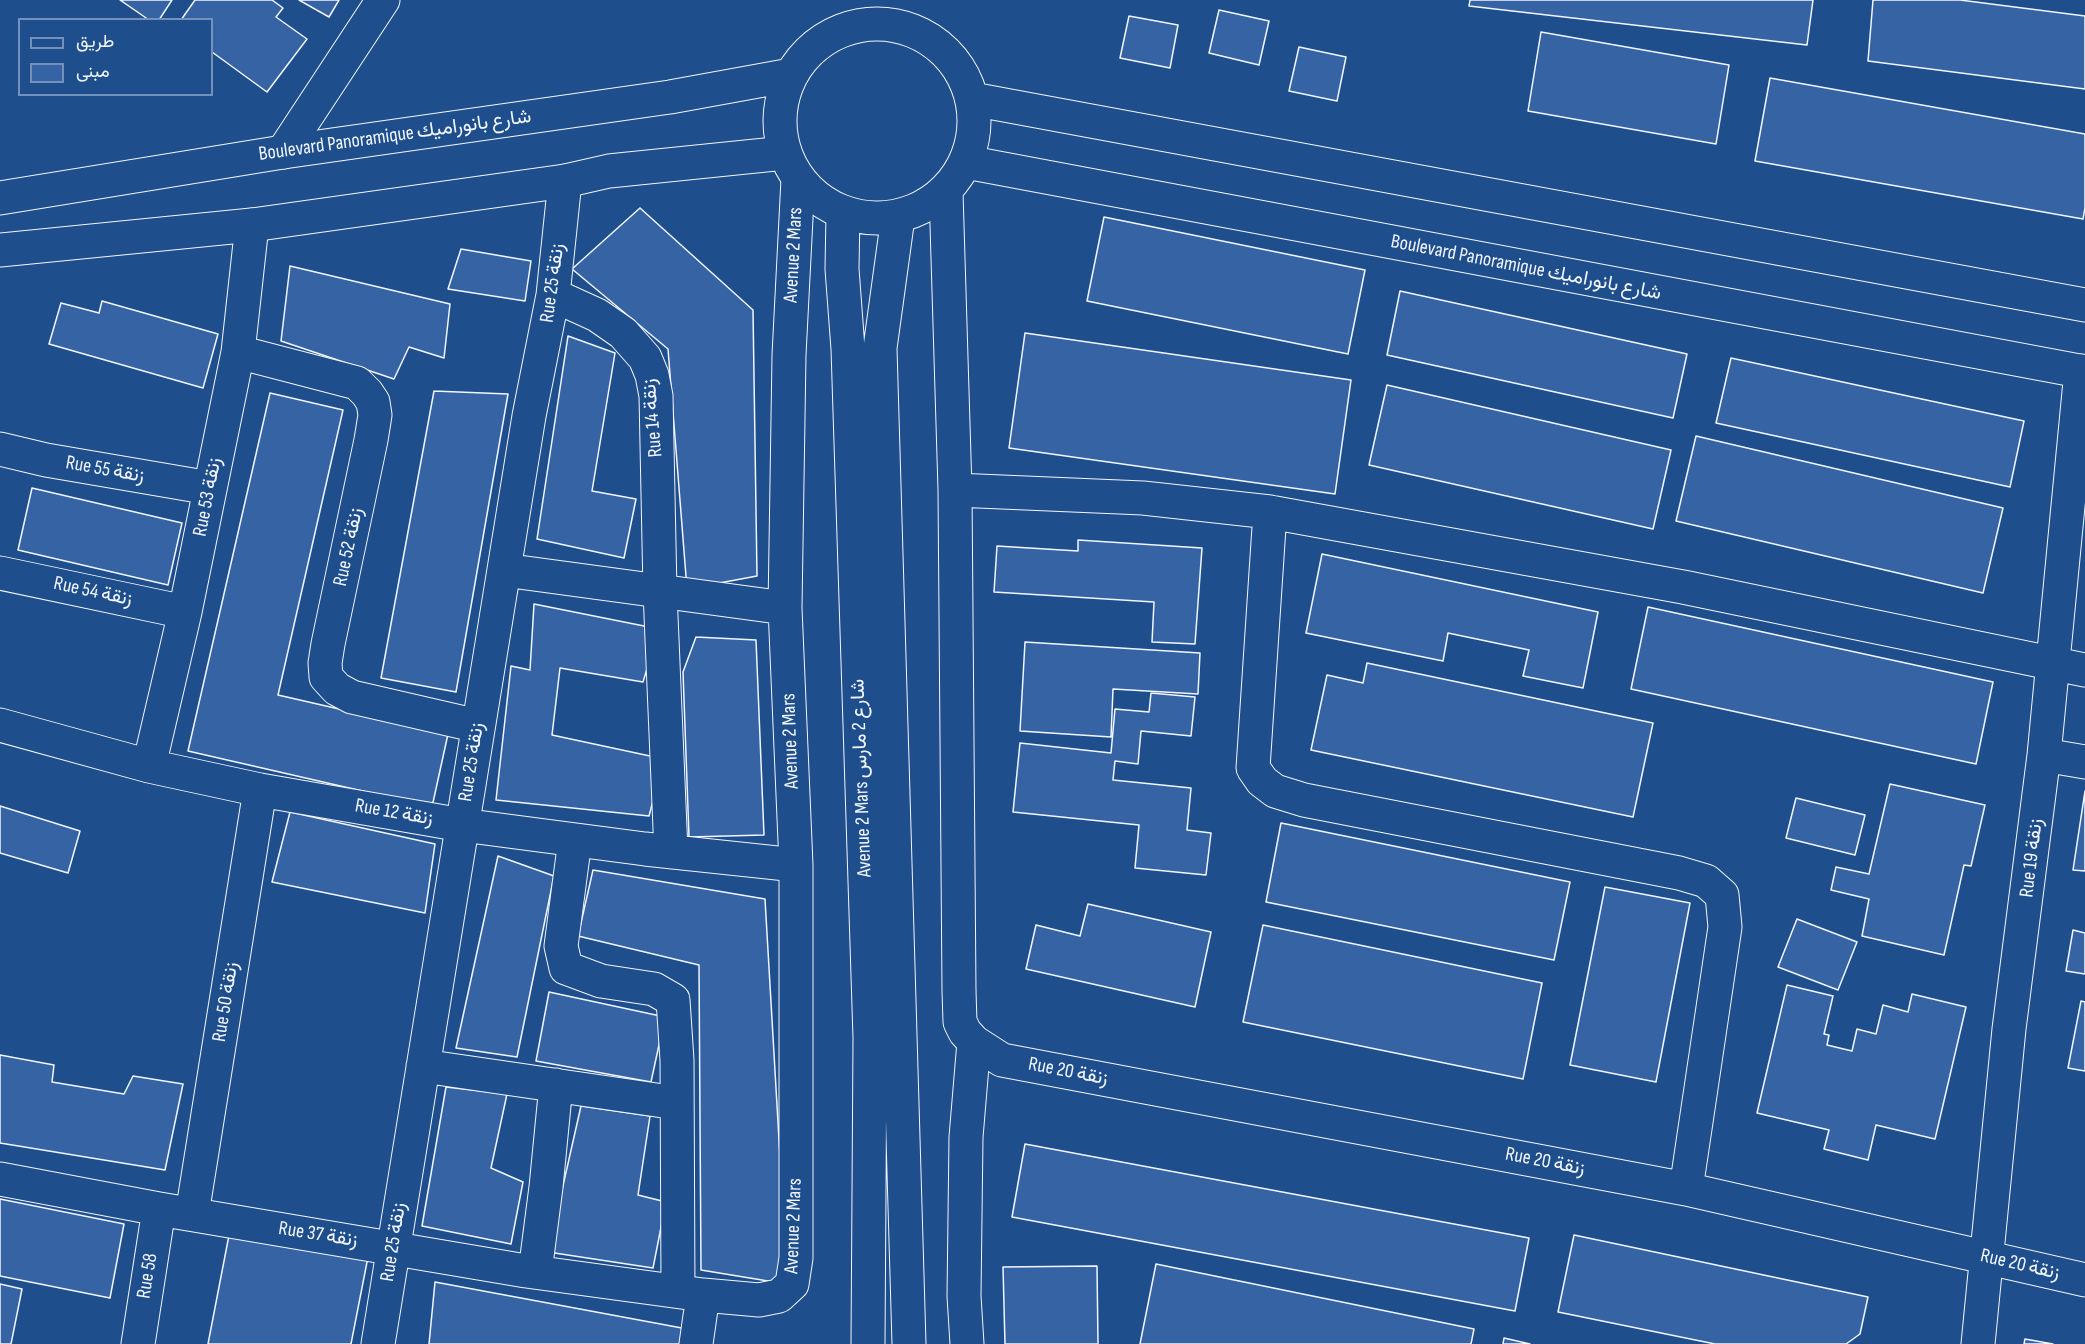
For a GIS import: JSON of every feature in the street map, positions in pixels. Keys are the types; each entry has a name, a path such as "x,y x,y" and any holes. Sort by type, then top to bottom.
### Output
{"street":[{"path":"283,152 383,0"},
{"path":"870,12 898,26 924,35 946,51 962,73 972,99 975,131 966,162 946,192 924,208 898,217 864,219 843,213 818,200 791,166 779,127 781,100 791,75 805,55 824,39 870,12"},
{"name":"Boulevard Panoramique شارع بانوراميك","path":"0,198 283,152 670,97 791,75"},
{"path":"972,99 2085,305"},
{"name":"Boulevard Panoramique شارع بانوراميك","path":"966,162 2083,372"},
{"path":"0,250 252,225 566,181 620,169 791,166"},
{"name":"Avenue 2 Mars","path":"779,1296 792,1284 796,1257 795,865 785,609 791,166"},
{"name":"Rue 25 زنقة","path":"378,1344 529,416 553,295 566,181"},
{"path":"946,192 955,490 960,1022 974,1042 966,1137 964,1296 967,1344"},
{"name":"Avenue 2 Mars شارع 2 مارس","path":"843,213 842,269 849,361 870,1038 868,1344"},
{"name":"Avenue 2 Mars شارع 2 مارس","path":"898,217 880,348 909,1344"},
{"name":"Rue 53 زنقة","path":"148,766 185,612 238,352 252,225"},
{"name":"Rue 14 زنقة","path":"553,295 597,315 623,333 645,358 652,375 656,396 660,592 671,852"},
{"name":"Rue 52 زنقة","path":"238,352 357,383 373,402 375,415 371,440 328,644 325,663 326,677 337,689 352,698 478,726"},
{"name":"Rue 19 زنقة","path":"1978,1344 2009,1029 2044,755 2083,372"},
{"name":"Rue 55 زنقة","path":"0,449 46,460 210,488"},
{"path":"955,490 1143,498 1270,512 1683,587 2085,670"},
{"path":"1270,512 1253,768 1262,781 1275,791 1304,800 1679,873 1706,881 1722,895 1725,927 1686,1189"},
{"path":"504,570 785,609"},
{"name":"Rue 54 زنقة","path":"0,573 185,612"},
{"name":"Rue 12 زنقة","path":"0,725 148,766 260,790 462,825 671,852 795,865"},
{"path":"2044,755 2085,762"},
{"name":"Rue 50 زنقة","path":"192,1214 260,790"},
{"path":"574,840 561,946 566,968 601,981 654,989 673,1000 677,1103 696,1344"},
{"name":"Rue 20 زنقة","path":"974,1042 1002,1060 1686,1189 2085,1280"},
{"path":"423,1066 677,1103"},
{"path":"535,1272 556,1085"},
{"name":"Rue 37 زنقة","path":"0,1179 159,1209 535,1272 759,1300 779,1296"},
{"name":"Rue 58","path":"138,1344 159,1209"}],"building":[{"path":"120,0 172,0 160,18 146,18"},
{"path":"195,0 272,0 283,8 276,17 307,39 267,92 213,53 213,18 182,18"},
{"path":"299,0 339,0 329,17"},
{"path":"1470,0 1813,0 1807,45 1469,6"},
{"path":"1873,0 1960,0 2085,16 2085,89 1868,61"},
{"path":"1219,10 1269,21 1259,65 1209,53"},
{"path":"1129,16 1178,25 1170,68 1120,58"},
{"path":"1541,32 1729,65 1716,144 1528,111"},
{"path":"1299,47 1346,57 1337,101 1289,91"},
{"path":"1770,78 2085,134 2083,219 1755,161"},
{"path":"640,208 753,310 757,576 687,589 668,349 572,269"},
{"path":"1104,217 1365,270 1348,354 1087,301"},
{"path":"461,249 531,261 525,301 448,289"},
{"path":"290,266 450,304 444,358 409,347 394,379 281,341"},
{"path":"1400,291 1687,354 1673,418 1387,355"},
{"path":"102,301 218,334 203,388 49,344 61,303 99,313"},
{"path":"1025,333 1351,380 1335,494 1009,448"},
{"path":"568,336 615,353 592,491 636,499 624,558 537,539"},
{"path":"1731,358 2024,421 2010,487 1716,423"},
{"path":"1387,385 1671,450 1653,529 1369,465"},
{"path":"434,391 508,394 456,692 381,678"},
{"path":"270,393 343,410 278,695 448,734 432,807 188,751"},
{"path":"1696,436 2003,508 1983,593 1676,521"},
{"path":"32,488 182,523 168,585 18,550"},
{"path":"1078,540 1202,548 1195,644 1152,642 1154,602 994,592 997,546 1078,551"},
{"path":"1322,554 1598,612 1583,688 1523,676 1529,650 1448,633 1443,661 1306,633"},
{"path":"534,604 659,629 643,682 560,668 552,735 664,759 649,816 496,800 511,666 530,670"},
{"path":"1648,607 1993,682 1976,764 1631,689"},
{"path":"696,637 756,640 764,835 689,837 683,672"},
{"path":"1025,642 1200,653 1198,694 1113,689 1111,737 1020,731"},
{"path":"1367,663 1653,723 1633,817 1311,750 1327,675 1363,683"},
{"path":"1151,693 1195,697 1191,736 1141,731 1138,764 1115,761 1113,780 1191,788 1187,830 1211,833 1206,875 1135,868 1139,825 1013,812 1020,743 1111,753 1115,709 1149,712"},
{"path":"1890,784 1985,805 1971,866 1964,865 1944,955 1862,936 1869,899 1831,890 1836,867 1869,874"},
{"path":"2085,791 2085,871 2073,870"},
{"path":"1796,798 1865,815 1855,855 1786,838"},
{"path":"0,806 80,831 68,873 0,853"},
{"path":"290,812 435,844 425,913 272,882"},
{"path":"1281,823 1570,882 1554,960 1266,902"},
{"path":"498,856 554,876 517,1057 456,1048"},
{"path":"593,870 765,899 786,1260 774,1282 701,1270 699,965 578,936"},
{"path":"1605,887 1690,903 1656,1082 1570,1065"},
{"path":"1088,904 1211,932 1195,1007 1026,969 1036,925 1080,936"},
{"path":"1797,919 1857,942 1838,990 1778,967"},
{"path":"1263,925 1542,983 1523,1079 1243,1022"},
{"path":"2073,930 2085,933 2085,974 2066,971"},
{"path":"1787,985 1833,996 1824,1034 1829,1035 1827,1045 1852,1051 1857,1029 1876,1034 1883,1005 1908,1012 1912,994 1966,1007 1935,1139 1876,1125 1868,1160 1824,1149 1829,1130 1757,1113"},
{"path":"549,992 665,1017 651,1082 536,1061"},
{"path":"2081,1001 2085,1002 2085,1071 2068,1068"},
{"path":"0,1055 54,1065 52,1082 124,1094 133,1076 183,1084 165,1170 0,1143"},
{"path":"446,1087 507,1094 491,1168 523,1182 511,1244 422,1226"},
{"path":"581,1106 650,1116 638,1195 666,1202 653,1268 548,1252"},
{"path":"1025,1144 1529,1238 1515,1311 1012,1217"},
{"path":"0,1199 124,1224 110,1298 0,1276"},
{"path":"230,1230 368,1257 351,1344 208,1344"},
{"path":"1574,1235 1868,1297 1860,1334 1846,1344 1715,1344 1558,1312"},
{"path":"1156,1264 1474,1329 1471,1344 1140,1344"},
{"path":"1097,1266 1098,1344 1005,1344 1003,1267"},
{"path":"435,1282 698,1331 696,1344 429,1344"},
{"path":"0,1284 22,1289 11,1344 0,1344"},
{"path":"1504,1338 1530,1344 1503,1344"},
{"path":"2025,1339 2053,1344 2024,1344"}]}
